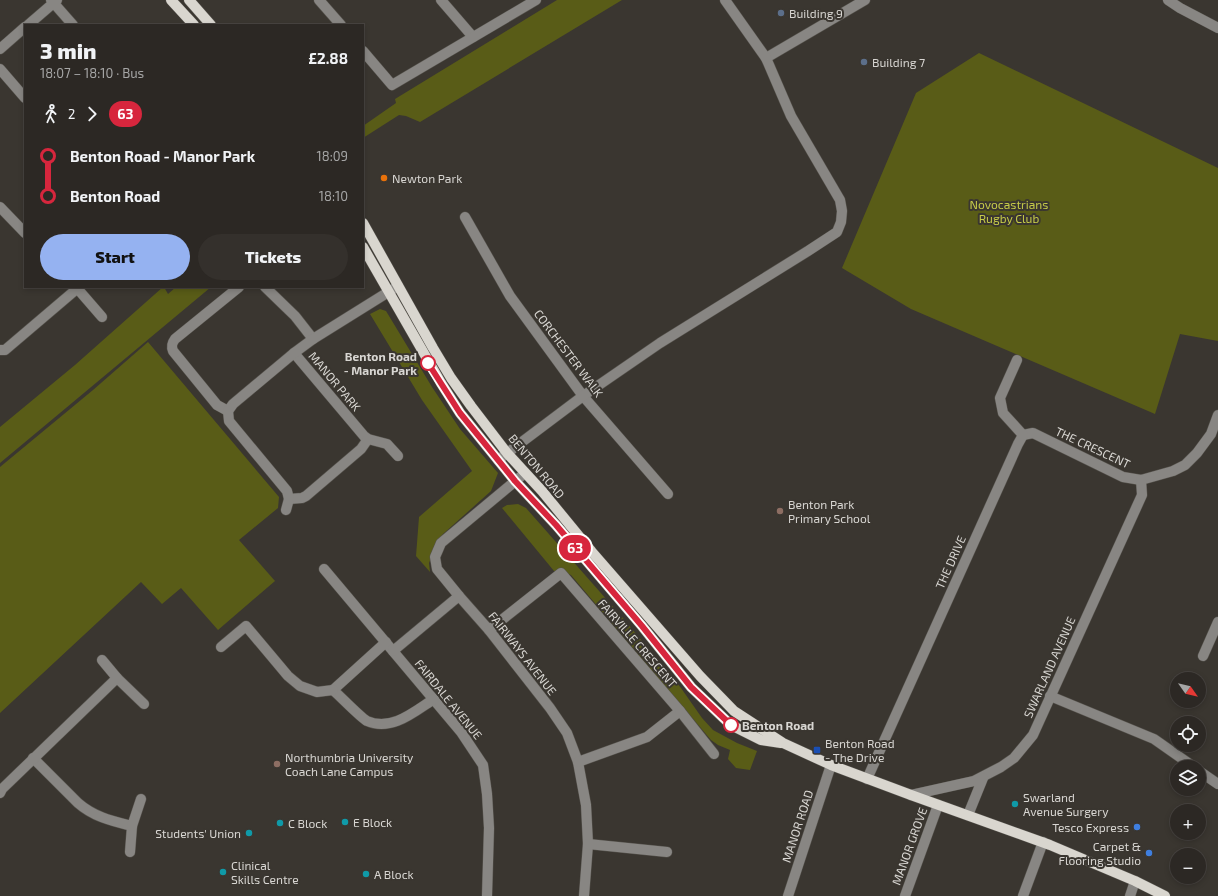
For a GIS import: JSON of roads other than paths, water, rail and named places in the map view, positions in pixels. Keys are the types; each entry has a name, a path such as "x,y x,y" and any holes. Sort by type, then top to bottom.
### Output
{"main road":[{"path":"171,0 193,24"},
{"path":"189,0 210,24"},
{"name":"BENTON ROAD","path":"364,224 451,378 471,406 507,453 700,676 734,710 783,743 831,765 1043,842 1135,881 1165,896"},
{"name":"BENTON ROAD","path":"364,249 441,383 460,413 515,481 556,525 642,626 691,687 731,725 761,740 783,743"}],"street":[{"path":"319,0 340,24"},
{"path":"441,0 474,37"},
{"path":"364,52 392,85 536,0"},
{"path":"498,460 583,396 660,342 826,240 836,232 841,222 842,211 840,200 791,116 766,58 725,0"},
{"path":"766,58 865,0"},
{"path":"1168,0 1218,28"},
{"path":"29,24 54,1 72,24"},
{"path":"0,48 24,28"},
{"path":"0,69 24,97"},
{"path":"0,207 24,232"},
{"name":"CORCHESTER WALK","path":"465,218 510,296 583,396 668,494"},
{"name":"MANOR PARK","path":"228,411 233,404 294,353 398,286"},
{"path":"0,350 5,350 77,288"},
{"path":"79,288 102,317"},
{"path":"238,288 175,339 172,347 173,351 217,405 228,411 229,421 286,489 290,499 286,510"},
{"name":"MANOR PARK","path":"266,288 295,316 314,339"},
{"name":"MANOR PARK","path":"294,353 368,439"},
{"path":"1017,360 1000,398 1004,413 1023,435"},
{"name":"THE CRESCENT","path":"1023,435 1033,433 1123,477 1141,480 1173,471 1185,465 1197,453 1210,434 1218,415"},
{"name":"THE DRIVE","path":"867,779 1023,435"},
{"path":"290,499 302,498 306,496 361,449 368,439 387,444 398,456"},
{"name":"FAIRWAYS AVENUE","path":"525,473 441,543 435,557 437,569 489,630 550,708 567,733 578,762 586,804 588,844 584,896"},
{"name":"SWARLAND AVENUE","path":"911,795 983,778 1014,758 1032,735 1142,495 1141,480"},
{"name":"FAIRDALE AVENUE","path":"324,569 461,732 483,765 487,794 489,828 487,896"},
{"name":"FAIRVILLE CRESCENT","path":"489,630 561,573 680,711"},
{"path":"393,651 459,596"},
{"path":"1203,656 1218,622"},
{"path":"221,647 246,626 288,676 300,686 317,692 333,690 386,642"},
{"path":"102,660 117,678 144,704"},
{"path":"0,793 2,789 33,758 117,678"},
{"path":"333,690 366,721 385,725 401,720 434,699"},
{"path":"1050,696 1154,739 1184,760"},
{"path":"578,762 647,737 680,711 714,754"},
{"path":"33,758 78,804 86,810 106,819 132,826"},
{"name":"MANOR ROAD","path":"788,896 831,765"},
{"path":"1206,776 1218,784"},
{"path":"968,815 983,778"},
{"path":"130,852 132,826 141,799"},
{"name":"MANOR GROVE","path":"905,896 938,805"},
{"path":"1023,896 1043,842"},
{"path":"588,844 667,852"},
{"path":"1130,896 1135,881"}],"place":[{"name":"Building 9","path":"781,13"},
{"name":"Building 7","path":"864,62"},
{"name":"Newton Park","path":"384,178"},
{"name":"Benton Road - Manor Park","path":"428,363"},
{"name":"Benton Park Primary School","path":"780,511"},
{"name":"Benton Road","path":"731,725"},
{"name":"Benton Road - The Drive","path":"817,750"},
{"name":"Northumbria University Coach Lane Campus","path":"277,764"},
{"name":"Swarland Avenue Surgery","path":"1015,804"},
{"name":"E Block","path":"345,822"},
{"name":"C Block","path":"280,823"},
{"name":"Tesco Express","path":"1137,827"},
{"name":"Students' Union","path":"249,833"},
{"name":"Carpet & Flooring Studio","path":"1149,853"},
{"name":"Clinical Skills Centre","path":"223,872"},
{"name":"A Block","path":"366,874"}],"park label":[{"name":"Novocastrians Rugby Club","path":"1009,211"}]}
